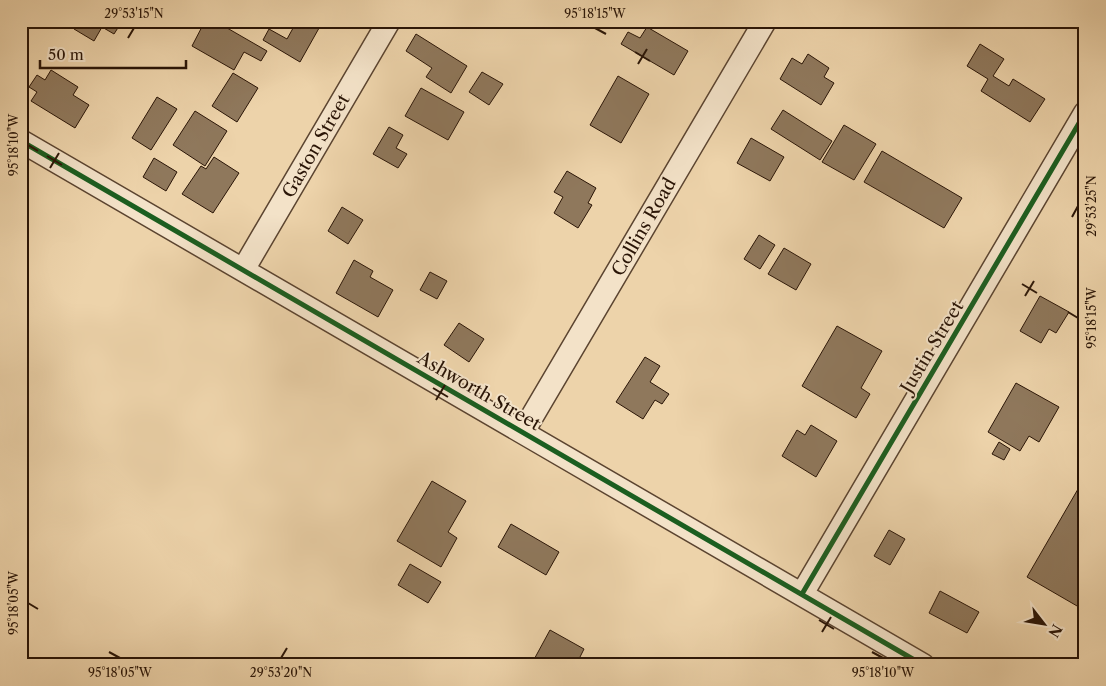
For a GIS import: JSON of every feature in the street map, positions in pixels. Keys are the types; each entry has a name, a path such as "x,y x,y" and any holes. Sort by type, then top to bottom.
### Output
{"street":[{"name":"Gaston Street","path":"243,270 388,21"},
{"name":"Collins Road","path":"523,432 765,21"},
{"name":"Justin Street","path":"802,594 1085,113"},
{"name":"Ashworth Street","path":"21,141 923,665"}],"building":[{"path":"78,21 119,21 121,23 114,34 102,27 94,41 74,29"},
{"path":"205,21 215,21 267,51 261,61 244,52 234,70 192,46"},
{"path":"297,21 323,21 300,62 263,40 269,29 287,39"},
{"path":"647,27 688,51 674,75 621,44 628,32 640,38"},
{"path":"416,34 467,66 451,93 426,77 432,68 406,51"},
{"path":"980,44 1004,59 993,76 1009,86 1013,79 1045,99 1030,122 981,91 988,79 967,66"},
{"path":"808,54 829,68 824,77 834,83 821,105 780,79 792,58 802,64"},
{"path":"51,70 78,87 73,95 89,105 75,128 31,101 37,92 29,87 37,75 45,80"},
{"path":"482,72 503,84 489,105 469,92"},
{"path":"233,73 258,88 237,122 212,106"},
{"path":"618,76 649,94 621,143 590,125"},
{"path":"421,88 464,112 448,140 405,116"},
{"path":"157,97 177,109 151,150 132,138"},
{"path":"783,110 832,141 820,160 771,129"},
{"path":"195,111 227,131 205,166 173,145"},
{"path":"844,125 876,144 854,180 822,162"},
{"path":"389,127 403,135 396,148 407,154 398,168 373,154"},
{"path":"751,138 784,157 770,181 737,163"},
{"path":"882,151 962,198 944,228 864,182"},
{"path":"214,157 239,173 213,213 182,194 201,166 206,169"},
{"path":"154,158 177,172 166,191 143,177"},
{"path":"567,171 596,188 588,203 592,205 578,228 554,213 563,197 554,192"},
{"path":"342,207 363,220 348,244 328,231"},
{"path":"759,235 775,245 760,269 744,259"},
{"path":"784,248 811,264 796,290 768,274"},
{"path":"354,260 373,271 370,277 393,290 378,317 336,293"},
{"path":"430,272 447,281 437,299 420,290"},
{"path":"1040,296 1069,312 1056,333 1049,329 1041,343 1020,331"},
{"path":"459,323 484,339 469,362 444,345"},
{"path":"837,326 882,351 861,388 870,394 856,418 802,386"},
{"path":"645,357 660,366 650,382 669,394 662,404 655,400 643,419 616,402"},
{"path":"1016,383 1059,407 1039,442 1029,436 1020,451 988,432"},
{"path":"811,425 837,441 816,477 782,456 797,430 805,435"},
{"path":"999,442 1010,449 1004,460 992,454"},
{"path":"1085,477 1085,608 1084,610 1027,577"},
{"path":"432,481 466,501 448,532 457,538 441,567 397,541"},
{"path":"511,524 559,552 546,575 498,547"},
{"path":"889,530 905,539 890,565 874,556"},
{"path":"410,564 441,582 428,603 398,585"},
{"path":"940,591 979,612 967,633 929,613"},
{"path":"550,630 584,649 576,665 531,665"}],"cycle path":[{"path":"802,594 1085,113"},
{"path":"21,141 923,665"}]}
